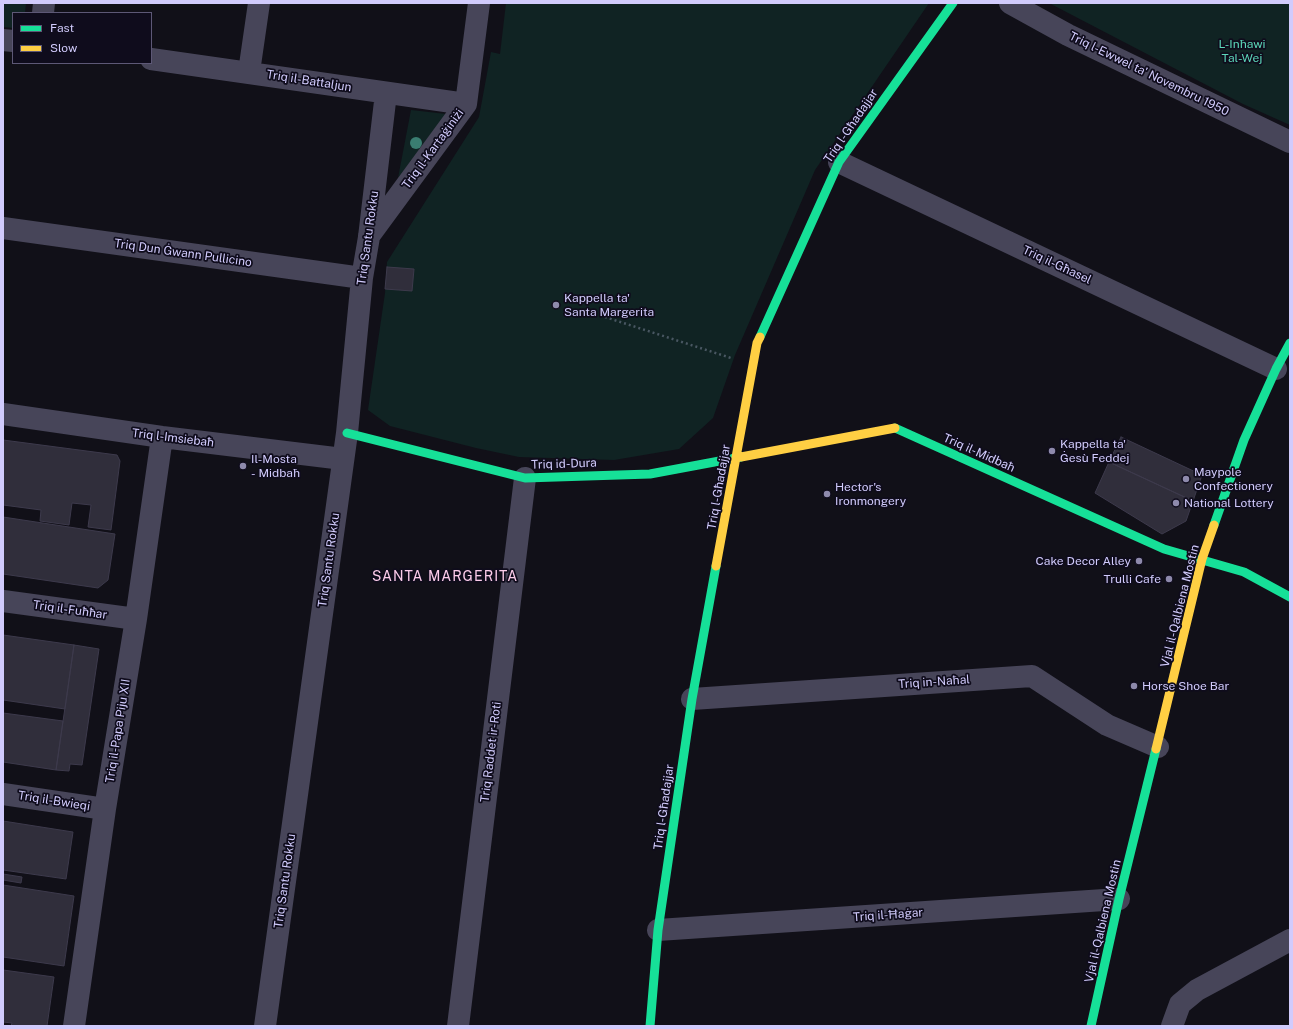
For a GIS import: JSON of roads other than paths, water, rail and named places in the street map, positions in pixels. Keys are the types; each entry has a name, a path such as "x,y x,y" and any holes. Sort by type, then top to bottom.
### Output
{"street":[{"path":"249,72 259,3"},
{"name":"Triq il-Kartaġiniżi","path":"369,237 466,104 479,3"},
{"name":"Triq l-Għadajjar","path":"650,1026 658,930 692,699 757,343 839,162 953,3"},
{"name":"Triq l-Ewwel ta' Novembru 1950","path":"1010,3 1068,35 1290,142"},
{"name":"Triq il-Battaljun","path":"152,59 466,104"},
{"name":"Triq Santu Rokku","path":"265,1026 344,459 362,278 369,237 386,93"},
{"name":"Triq il-Għasel","path":"839,162 1276,369"},
{"name":"Triq Dun Ġwann Pullicino","path":"3,228 362,278"},
{"name":"Vjal il-Qalbiena Mostin","path":"1091,1026 1119,899 1158,746 1202,559 1244,440 1276,369 1290,343"},
{"name":"Triq l-Imsiebaħ","path":"3,414 162,437 344,459"},
{"name":"Triq il-Midbaħ","path":"737,457 894,427 1164,549 1244,572 1290,597"},
{"name":"Triq id-Dura","path":"347,433 525,478 650,474 737,457"},
{"name":"Triq il-Papa Piju XII","path":"74,1026 105,809 136,619 162,437"},
{"name":"Triq Raddet ir-Roti","path":"458,1026 525,478"},
{"name":"Triq il-Fuħħar","path":"3,601 136,619"},
{"name":"Triq in-Naħal","path":"692,699 1032,676 1107,726 1158,746"},
{"name":"Triq il-Bwieqi","path":"3,794 105,809"},
{"name":"Triq il-Ħaġar","path":"658,930 1119,899"},
{"path":"1172,1026 1180,1004 1197,990 1290,940"}],"place":[{"name":"Kappella ta' Santa Margerita","path":"556,305"},
{"name":"Kappella ta' Ġesù Feddej","path":"1052,451"},
{"name":"Il-Mosta - Midbaħ","path":"243,466"},
{"name":"Maypole Confectionery","path":"1186,479"},
{"name":"Hector's Ironmongery","path":"827,494"},
{"name":"National Lottery","path":"1176,503"},
{"name":"Cake Decor Alley","path":"1139,561"},
{"name":"Trulli Cafe","path":"1169,579"},
{"name":"Horse Shoe Bar","path":"1134,686"}],"district":[{"name":"SANTA MARGERITA","path":"445,577"}],"park label":[{"name":"L-Inħawi Tal-Wej","path":"1242,51"}]}
